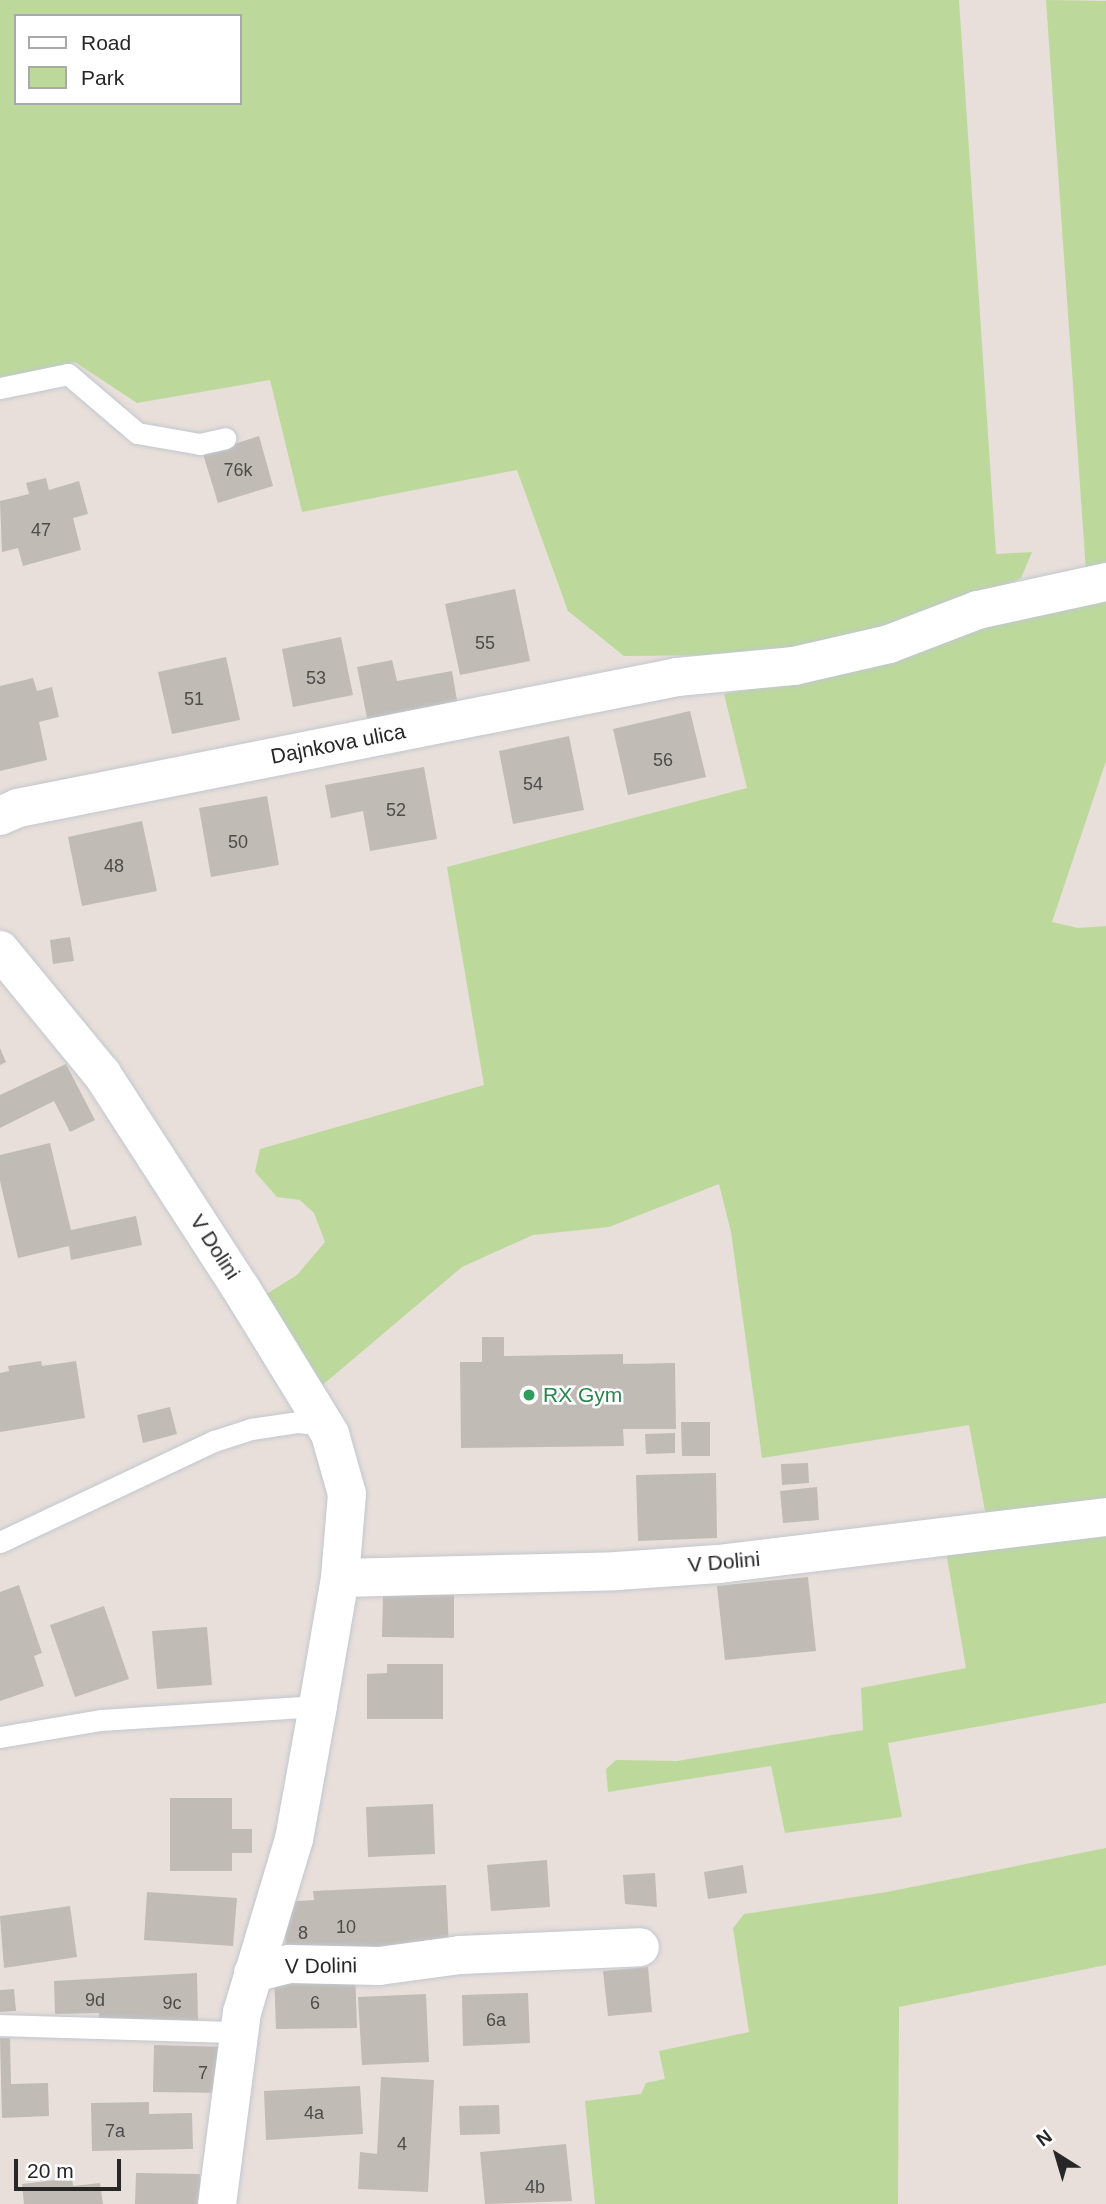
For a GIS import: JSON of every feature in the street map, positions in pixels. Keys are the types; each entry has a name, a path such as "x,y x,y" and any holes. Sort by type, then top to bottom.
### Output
{"street":[{"name":"Dajnkova ulica","path":"0,816 18,808 677,677 794,666 890,644 978,610 1106,582"},
{"name":"V Dolini","path":"3,957 102,1073 325,1425 341,1463 346,1494 340,1578 294,1839 253,1973 239,2032 217,2204"},
{"name":"V Dolini","path":"340,1578 706,1565 1106,1517"},
{"name":"V Dolini","path":"253,1973 290,1964 379,1966 460,1955 640,1947"}],"lane":[{"path":"0,388 68,374 137,433 191,443 225,438"},
{"path":"0,1542 214,1441 263,1427 298,1422 325,1425"},
{"path":"0,1737 101,1720 318,1706"},
{"path":"0,2025 239,2032"}],"green space":[{"path":"0,0 959,0 996,554 1032,552 1021,578 882,634 746,655 624,656 568,611 517,470 302,512 270,380 137,403 75,362 0,381"},
{"path":"1046,0 1106,1 1106,570 1086,571"},
{"path":"1106,601 1106,761 1052,922 1078,928 1106,926 1106,1504 987,1522 969,1425 762,1458 731,1232 719,1184 609,1227 533,1235 462,1267 319,1388 260,1298 297,1275 325,1242 314,1213 300,1200 277,1197 255,1172 260,1149 484,1085 447,867 747,788 724,694 898,658 988,622"},
{"path":"1106,1525 1106,1703 888,1743 902,1817 785,1833 771,1766 608,1792 606,1769 616,1760 677,1761 863,1730 861,1688 966,1668 945,1546"},
{"path":"1106,1848 1106,1965 899,2007 898,2204 595,2204 585,2101 641,2094 646,2083 665,2079 659,2051 749,2032 733,1928 744,1914 887,1892"}],"building":[{"path":"259,436 273,486 218,503 203,454"},
{"path":"46,478 49,490 79,481 88,514 73,518 81,550 23,566 18,548 2,552 0,501 29,494 26,483"},
{"path":"515,589 530,661 460,675 445,604"},
{"path":"341,637 353,695 293,707 282,649"},
{"path":"226,657 240,720 172,734 158,672"},
{"path":"392,660 397,681 452,671 458,706 368,723 357,667"},
{"path":"33,678 37,691 52,687 59,717 39,722 47,760 0,771 0,686"},
{"path":"690,711 706,777 628,795 613,729"},
{"path":"569,736 584,810 513,824 499,751"},
{"path":"424,767 437,839 370,851 363,811 331,818 325,785"},
{"path":"267,796 279,865 211,877 199,808"},
{"path":"142,821 157,891 82,906 68,837"},
{"path":"70,937 74,961 53,964 50,940"},
{"path":"0,1048 6,1062 0,1065"},
{"path":"66,1064 95,1120 70,1132 54,1101 0,1128 0,1095"},
{"path":"50,1143 71,1230 136,1216 142,1245 71,1260 69,1246 18,1258 0,1181 0,1155"},
{"path":"482,1337 504,1337 504,1356 623,1354 623,1364 675,1363 676,1429 623,1429 624,1446 461,1448 460,1362 482,1362"},
{"path":"41,1361 42,1366 76,1361 85,1418 0,1432 0,1373 9,1371 8,1366"},
{"path":"170,1407 177,1434 143,1443 137,1415"},
{"path":"681,1422 710,1422 710,1456 682,1456"},
{"path":"675,1433 675,1453 646,1454 645,1434"},
{"path":"808,1463 809,1483 782,1485 781,1464"},
{"path":"716,1473 717,1538 638,1541 636,1475"},
{"path":"817,1487 819,1520 783,1523 780,1491"},
{"path":"808,1577 816,1651 725,1660 717,1586"},
{"path":"19,1585 42,1653 34,1656 44,1686 0,1701 0,1592"},
{"path":"383,1594 454,1595 454,1638 382,1637"},
{"path":"104,1606 129,1679 75,1697 50,1625"},
{"path":"207,1627 212,1685 157,1689 152,1631"},
{"path":"387,1664 443,1664 443,1719 367,1719 367,1674 387,1673"},
{"path":"170,1798 232,1798 232,1829 252,1829 252,1853 232,1853 232,1871 170,1871"},
{"path":"433,1804 435,1854 368,1857 366,1807"},
{"path":"547,1860 550,1907 491,1911 487,1865"},
{"path":"743,1865 747,1893 708,1899 704,1872"},
{"path":"655,1873 657,1907 625,1904 623,1875"},
{"path":"446,1885 449,1948 286,1955 284,1902 314,1900 313,1891"},
{"path":"147,1892 237,1898 233,1946 144,1940"},
{"path":"70,1906 77,1957 4,1968 0,1916"},
{"path":"648,1967 652,2012 608,2016 603,1971"},
{"path":"355,1971 357,2028 276,2029 274,1973"},
{"path":"197,1973 198,2021 99,2020 99,2013 55,2014 54,1981"},
{"path":"14,1989 16,2011 0,2012 0,1990"},
{"path":"528,1993 530,2043 463,2046 462,1995"},
{"path":"426,1994 429,2062 362,2065 358,1997"},
{"path":"0,2038 10,2038 11,2084 48,2083 49,2116 2,2118"},
{"path":"154,2045 227,2047 225,2093 153,2092"},
{"path":"381,2077 434,2080 428,2192 358,2189 360,2152 377,2154"},
{"path":"360,2086 363,2134 266,2140 264,2091"},
{"path":"149,2102 149,2114 192,2113 193,2149 92,2151 91,2103"},
{"path":"499,2105 500,2134 460,2135 459,2106"},
{"path":"566,2144 572,2201 485,2204 480,2152"},
{"path":"136,2173 200,2174 200,2204 135,2204"},
{"path":"72,2178 73,2186 100,2183 103,2204 24,2204 22,2184"}],"place":[{"name":"RX Gym","path":"529,1395"}]}
